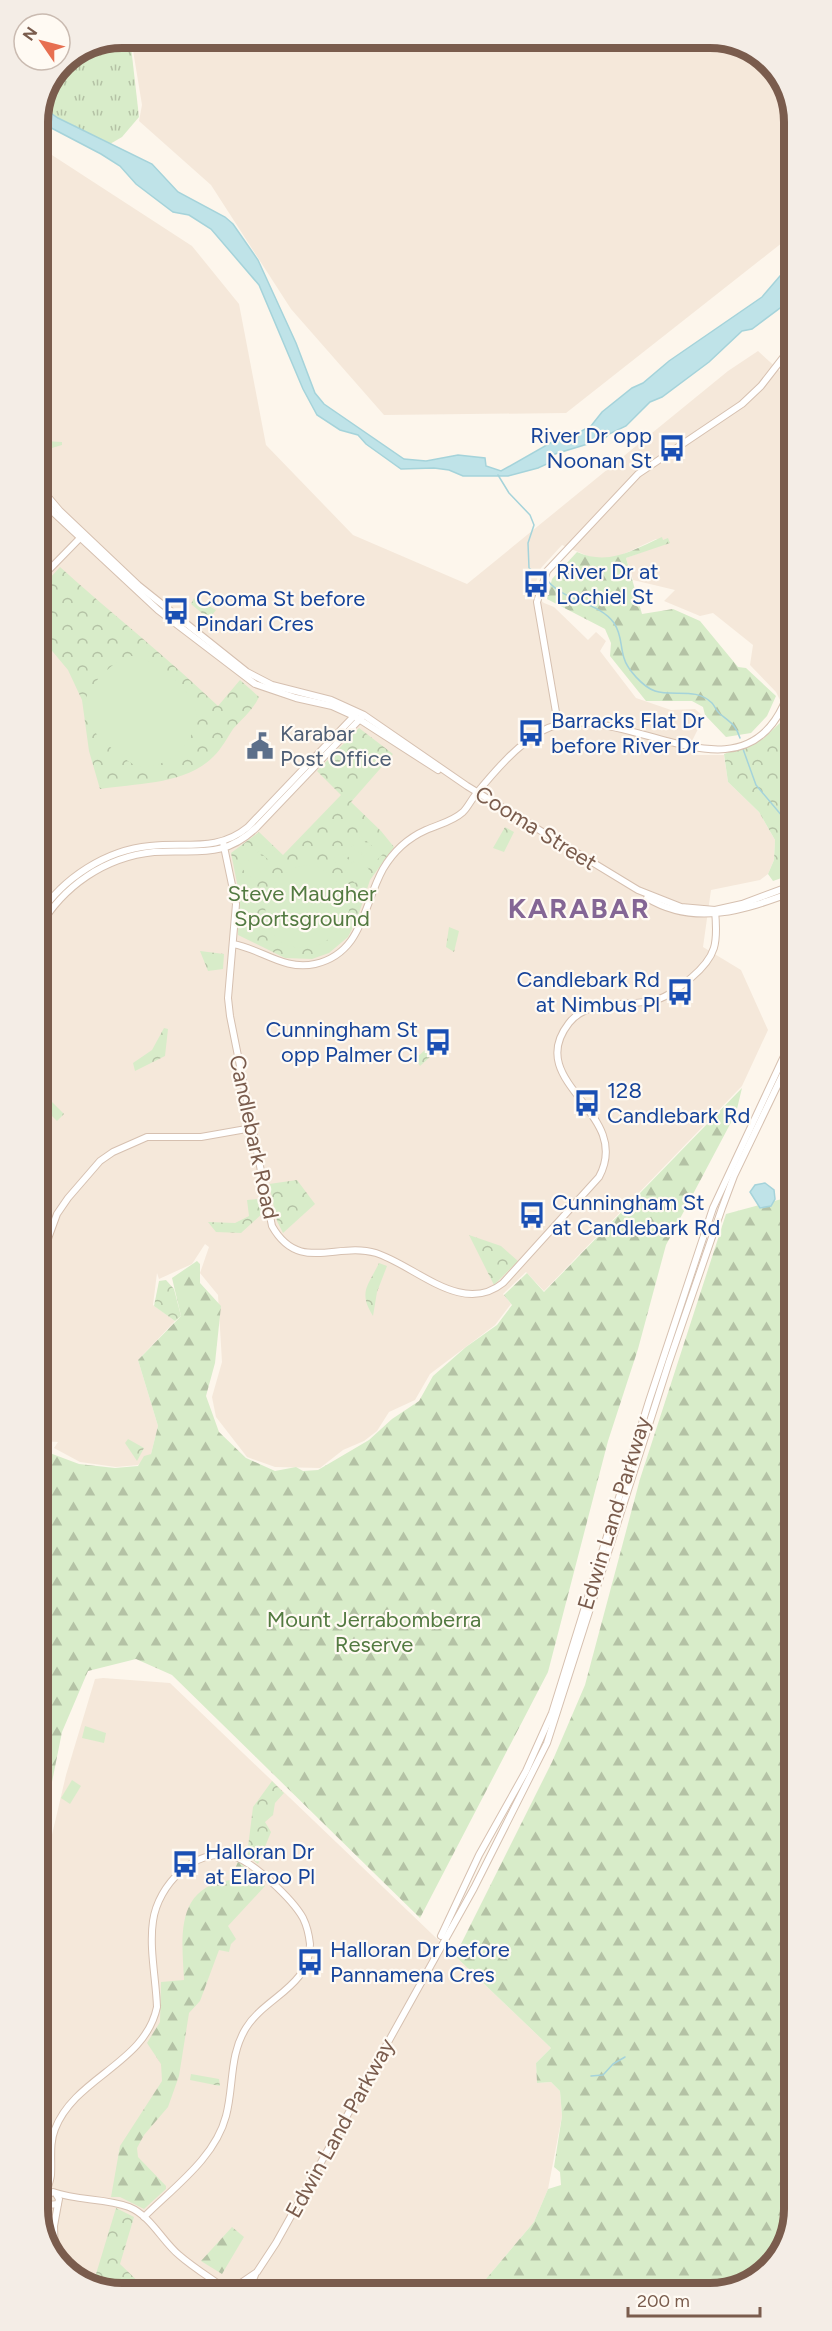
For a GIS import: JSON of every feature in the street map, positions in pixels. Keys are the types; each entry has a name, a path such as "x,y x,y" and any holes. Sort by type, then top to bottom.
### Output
{"street":[{"path":"558,724 537,602 547,571 638,474 751,396 784,356"},
{"name":"Cooma Street","path":"48,500 158,610 243,675 271,689 331,700 617,878 660,901 681,907 716,912 784,891"},
{"path":"48,571 82,536"},
{"path":"233,944 296,965 322,962 342,952 357,934 378,879 393,855 414,837 459,816 478,792 527,742 541,731 558,724 590,721 691,747 717,749 736,746 762,733 778,715 784,700"},
{"path":"48,915 62,896 86,876 103,866 141,854 203,852 224,846 248,827 358,716"},
{"path":"48,904 60,889 81,871 119,854 147,846 224,846"},
{"name":"Candlebark Road","path":"224,846 235,895 228,998 272,1226 285,1244 294,1250 312,1254 353,1249 375,1253 462,1295 471,1296 490,1292 508,1278 599,1177 606,1163 605,1136 590,1111 564,1078 558,1063 557,1047 568,1024 591,1008 656,999 686,982 707,963 715,949 718,935 716,912"},
{"name":"Edwin Land Parkway","path":"419,1982 480,1855 526,1771 552,1713 649,1401 713,1208 784,1056"},
{"name":"Edwin Land Parkway","path":"252,2283 419,1982 474,1888 547,1743 669,1362 722,1208 738,1166 784,1071"},
{"path":"48,1233 68,1198 100,1161 113,1152 147,1137 201,1137 252,1128"},
{"path":"48,2188 51,2143 60,2118 73,2100 140,2043 153,2023 157,2007 153,1919 165,1890 181,1871 207,1856 223,1854 242,1858 298,1911 309,1933 308,1959 297,1979 252,2019 240,2039 232,2066 227,2109 217,2140 144,2217"},
{"path":"50,2179 58,2203 55,2240"},
{"path":"48,2195 56,2193 72,2198 129,2207 144,2217 180,2256 220,2283"},
{"path":"55,2218 50,2206 72,2198"},
{"name":"Edwin Land Parkway","path":"242,2283 257,2271"}],"shaded area":[{"path":"133,48 725,49 755,63 772,81 778,93 784,122 784,241 566,413 384,415 291,309 211,185 139,121 142,105"},
{"path":"48,152 192,246 239,304 266,445 353,535 467,584 728,371 758,351 780,371 784,366 784,708 776,692 750,665 753,645 713,613 700,616 664,601 675,590 633,580 626,558 658,546 663,540 656,539 613,559 590,557 562,545 541,568 532,593 544,603 554,607 588,640 596,632 606,641 600,651 636,698 671,710 695,709 704,717 692,741 697,755 724,755 728,782 759,812 775,840 774,860 768,874 760,880 711,890 703,947 741,970 768,1030 742,1086 544,1291 526,1272 503,1294 511,1304 495,1325 430,1374 415,1400 389,1412 377,1431 364,1441 343,1450 320,1468 275,1467 247,1457 216,1417 212,1397 222,1362 218,1295 200,1273 209,1247 205,1244 192,1264 159,1279 157,1273 153,1305 175,1321 138,1360 158,1426 151,1454 138,1465 116,1467 80,1462 54,1448 58,1442 48,1441"},
{"path":"95,1679 170,1683 551,2048 536,2063 537,2083 551,2082 560,2091 562,2116 548,2189 534,2222 483,2283 117,2283 107,2282 85,2273 66,2258 58,2246 51,2228 48,2209 48,1852 66,1775"}],"green space":[{"path":"131,48 139,117 122,137 110,144 58,118 49,112 49,107 60,81 68,72 72,72 72,68 81,60 107,49"},
{"path":"48,441 62,442 62,445 48,449"},
{"path":"662,537 663,540 668,538 670,543 626,558 642,614 673,609 700,621 738,667 746,668 776,696 767,716 751,733 726,737 705,715 703,707 692,701 646,701 610,656 611,643 605,629 547,599 552,579 577,552 589,556 610,557 621,555"},
{"path":"60,567 218,706 240,680 259,697 217,753 190,773 175,778 100,789 89,751 82,700 68,670 48,646 48,580"},
{"path":"194,598 216,610 209,619 191,604"},
{"path":"130,656 151,662 173,677 190,697 197,717 196,724 184,747 167,761 152,766 132,764 105,743 90,726 84,707 86,697 101,676 121,660"},
{"path":"782,721 784,722 784,877 773,881 768,874 774,860 775,840 759,812 728,782 724,754 763,739"},
{"name":"Steve Maugher Sportsground","path":"359,728 393,754 351,802 394,847 370,880 357,919 348,937 329,953 312,959 285,958 238,935 239,893 231,853 259,832 283,855 341,795 317,771"},
{"path":"366,826 380,840 373,847 359,834"},
{"path":"505,827 514,832 504,852 493,848"},
{"path":"357,835 372,848 365,856 350,842"},
{"path":"263,841 278,855 271,862 256,849"},
{"path":"349,844 364,857 357,865 342,851"},
{"path":"377,846 384,853 370,867 363,860"},
{"path":"255,850 270,863 263,871 248,857"},
{"path":"340,852 355,866 348,873 333,860"},
{"path":"246,858 261,872 254,880 239,866"},
{"path":"362,862 369,869 355,883 348,876"},
{"path":"308,865 321,869 345,889 349,898 349,908 341,927 333,935 325,942 306,948 288,945 275,937 268,924 265,909 268,894 277,880 290,870"},
{"path":"449,927 459,931 454,952 446,947"},
{"path":"200,951 224,954 223,969 208,971"},
{"path":"339,1027 339,1040 320,1032 321,1028"},
{"path":"164,1028 168,1029 165,1056 135,1071 133,1063 152,1050"},
{"path":"435,1041 440,1048 420,1066 415,1059"},
{"name":"Mount Jerrabomberra Reserve","path":"742,1088 736,1113 666,1245 638,1349 608,1441 548,1672 420,1918 172,1675 136,1659 88,1671 62,1732 48,1802 48,1452 79,1464 115,1468 138,1466 144,1456 151,1454 158,1426 138,1360 181,1316 172,1278 197,1261 200,1264 200,1283 221,1306 215,1363 206,1396 219,1432 246,1458 275,1471 296,1467 303,1471 318,1470 369,1440 392,1419 419,1401 433,1376 466,1347 497,1325 512,1305 504,1295 527,1273 544,1292"},
{"path":"48,1098 64,1114 57,1121 48,1112"},
{"path":"297,1180 315,1204 283,1233 277,1221 269,1184"},
{"path":"784,1198 784,2209 780,2233 769,2254 751,2271 720,2282 483,2283 534,2222 548,2189 561,2185 560,2172 554,2167 562,2116 560,2091 551,2082 537,2083 536,2063 551,2048 455,1956 552,1762 585,1685 640,1479 726,1214"},
{"path":"258,1199 263,1213 241,1233 216,1232 208,1222 235,1223 249,1216 247,1200"},
{"path":"469,1235 501,1246 518,1261 494,1285"},
{"path":"379,1263 387,1266 377,1292 373,1316 368,1308 365,1295"},
{"path":"166,1280 174,1289 181,1316 175,1321 154,1306 159,1281"},
{"path":"128,1439 144,1448 137,1461 125,1443"},
{"path":"85,1726 106,1733 104,1743 82,1738"},
{"path":"72,1780 81,1786 70,1804 61,1798"},
{"path":"272,1781 284,1793 275,1803 273,1815 265,1822 271,1832 258,1864 247,1855 253,1807"},
{"path":"238,1861 265,1886 228,1926 236,1939 231,1944 229,1952 219,1950 200,2001 189,2013 179,2076 168,2107 144,2135 137,2148 138,2157 166,2186 166,2189 144,2209 120,2197 111,2197 120,2146 162,2081 161,2064 147,2043 160,2022 161,1982 184,1980 182,1948 185,1917 199,1893 213,1885 231,1880"},
{"path":"191,2074 219,2079 220,2086 190,2080"},
{"path":"116,2208 134,2217 120,2264 140,2283 107,2282 88,2275 96,2274"},
{"path":"232,2227 244,2237 222,2274 201,2261"},
{"path":"111,2279 118,2283 107,2282 105,2281"}],"water":[{"path":"49,112 152,164 178,192 225,217 233,224 258,260 296,343 315,393 324,404 404,459 426,461 458,455 485,458 486,466 501,471 566,434 576,434 591,426 602,412 632,388 643,383 669,361 762,297 784,271 784,305 752,329 742,331 709,362 662,397 650,402 626,426 604,439 555,454 547,464 538,468 508,476 463,476 449,470 434,468 401,469 366,444 358,435 340,430 317,415 303,389 259,285 211,229 189,215 173,212 136,184 120,166 48,126"},
{"path":"765,1183 774,1190 775,1199 771,1206 760,1208 750,1192 755,1185"}],"waterway":[{"path":"498,475 509,493 530,515 534,525 528,543 529,568 537,574"},
{"path":"548,581 563,593 608,616 618,632 628,667 646,686 662,693 692,694 706,698 732,724 740,738"},
{"path":"743,749 756,785 784,818"},
{"path":"591,2076 603,2075 613,2064 625,2057"}],"place":[{"name":"River Dr opp Noonan St","path":"672,448"},
{"name":"River Dr at Lochiel St","path":"536,584"},
{"name":"Cooma St before Pindari Cres","path":"176,611"},
{"name":"Barracks Flat Dr before River Dr","path":"531,733"},
{"name":"Karabar Post Office","path":"260,746"},
{"name":"Candlebark Rd at Nimbus Pl","path":"680,992"},
{"name":"Cunningham St opp Palmer Cl","path":"438,1042"},
{"name":"128 Candlebark Rd","path":"587,1103"},
{"name":"Cunningham St at Candlebark Rd","path":"532,1215"},
{"name":"Halloran Dr at Elaroo Pl","path":"185,1864"},
{"name":"Halloran Dr before Pannamena Cres","path":"310,1962"}],"district":[{"name":"KARABAR","path":"579,908"}]}
